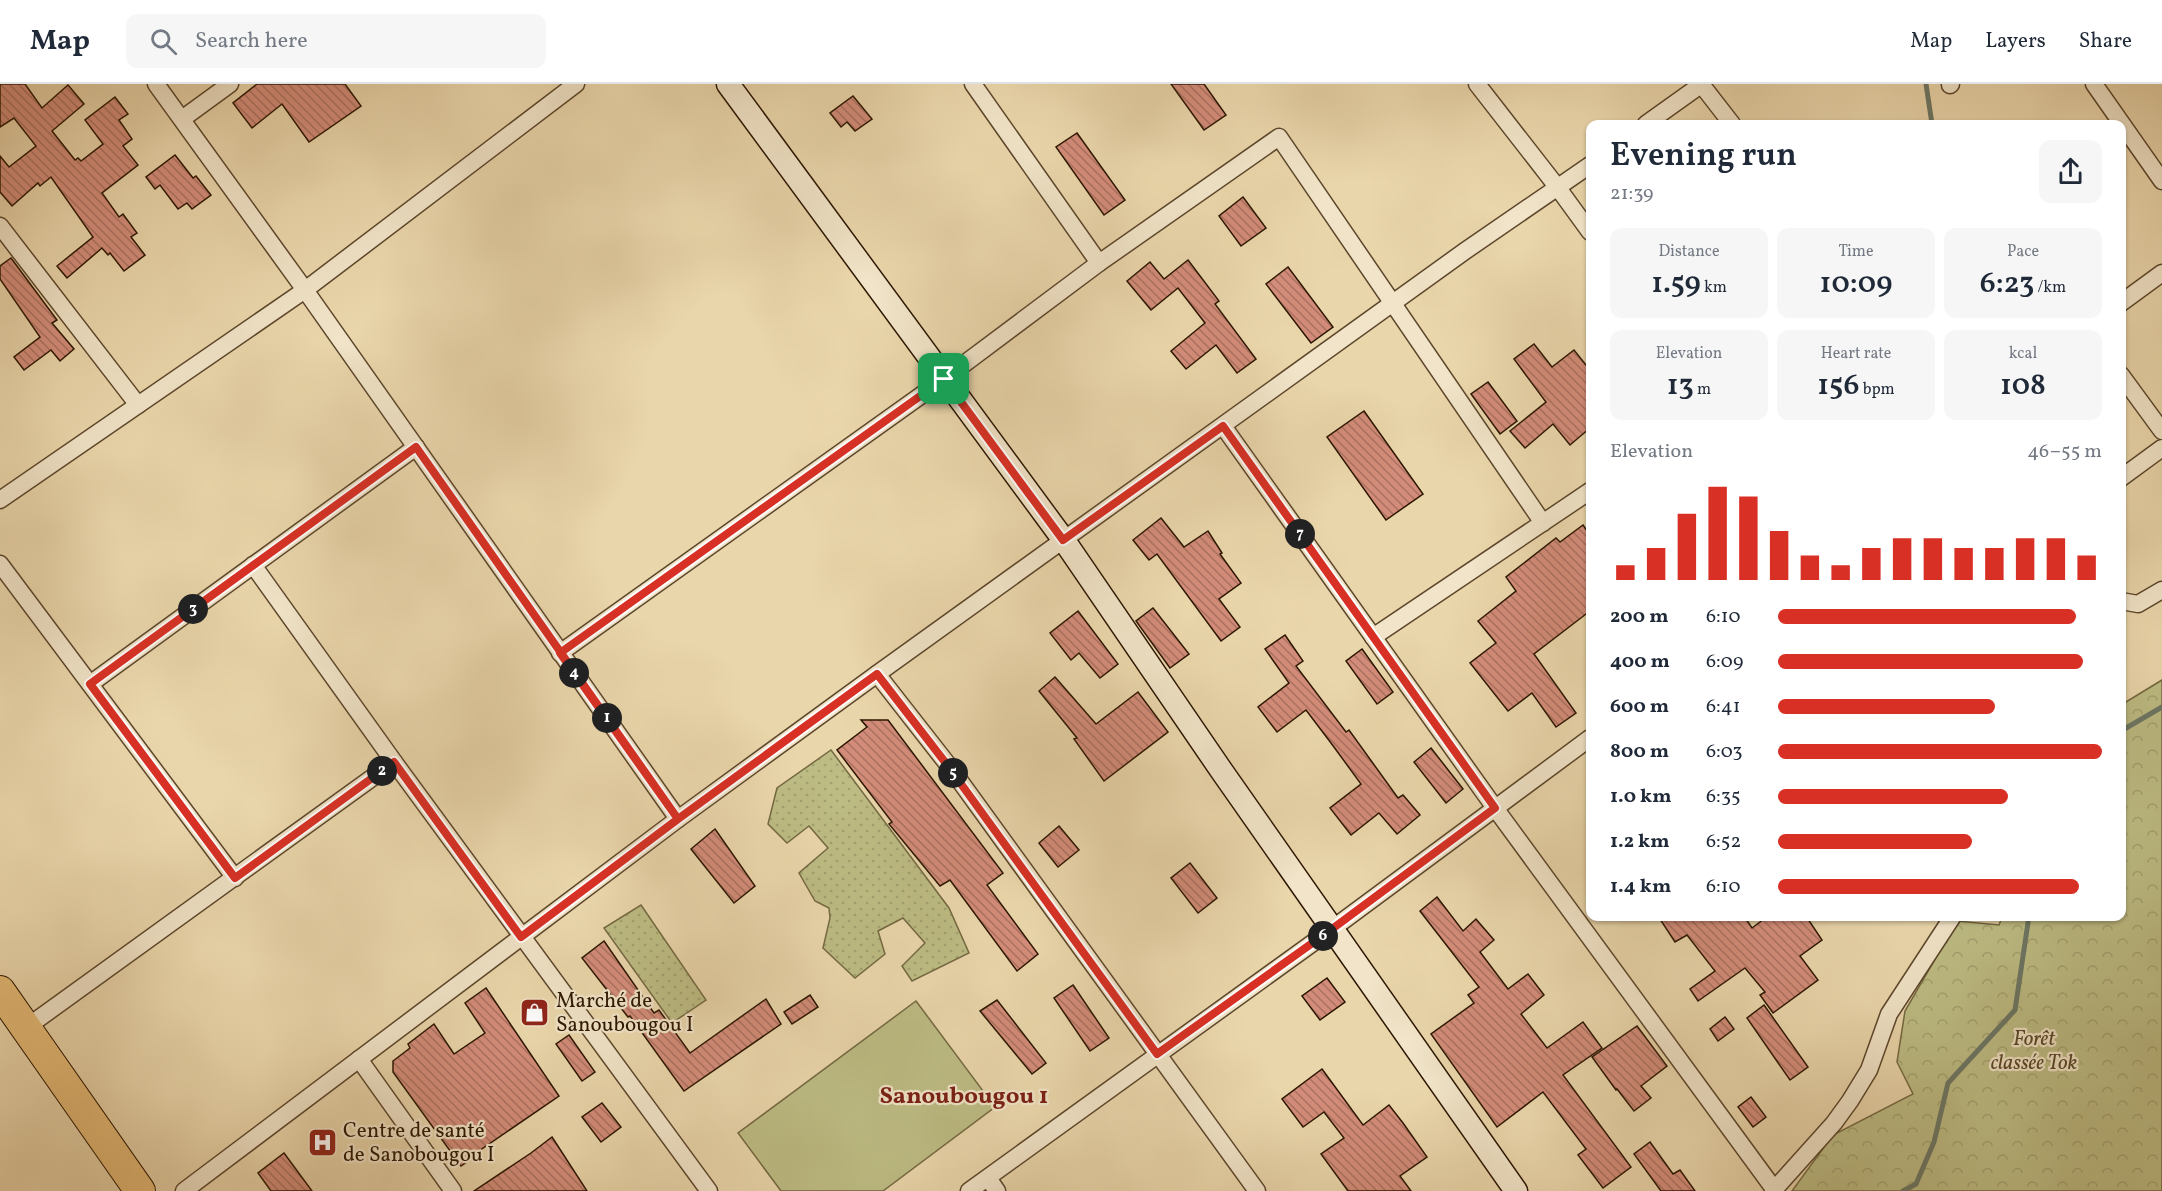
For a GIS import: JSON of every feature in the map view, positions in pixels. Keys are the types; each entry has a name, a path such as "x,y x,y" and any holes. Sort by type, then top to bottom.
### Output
{"highway":[{"path":"0,991 27,1026 140,1191"}],"street":[{"path":"156,84 678,819"},
{"path":"182,119 230,84"},
{"path":"0,500 304,290 576,84"},
{"path":"728,84 1063,540 1516,1191"},
{"path":"973,84 1099,263"},
{"path":"1477,84 1586,226"},
{"path":"1652,120 1701,84 1729,120"},
{"path":"2094,84 2119,120"},
{"path":"2126,130 2162,181"},
{"path":"560,653 944,379 1099,263 1279,136 1543,523"},
{"path":"184,1191 678,819 1393,303 1586,168"},
{"path":"3,238 138,405"},
{"path":"2126,299 2162,273"},
{"path":"2126,382 2162,431"},
{"path":"1223,426 1495,808 1773,1190 1834,1123 1850,1101 1869,1070 1889,1014 1950,921"},
{"path":"90,684 416,447"},
{"path":"2126,474 2162,448"},
{"path":"1373,636 1586,494"},
{"path":"0,564 235,878"},
{"path":"253,565 521,937 709,1191"},
{"path":"2126,602 2139,604 2162,590"},
{"path":"877,674 948,766 1257,1191"},
{"path":"969,1191 992,1185 1157,1054 1332,929 1586,741"},
{"path":"27,1026 394,762"},
{"path":"359,1059 453,1191"}],"green space":[{"name":"Forêt classée Tok","path":"2162,680 2162,1191 1792,1191 1833,1135 1913,1094 1897,1062 1905,1011 1957,921 1999,925 2000,921 2126,921 2126,702"},
{"path":"831,750 949,908 969,953 912,981 902,966 925,943 903,918 878,931 885,954 855,978 823,948 830,918 829,908 815,901 799,873 828,848 809,826 787,843 768,824 777,788"},
{"path":"641,905 706,1000 672,1023 604,928"},
{"path":"916,1001 995,1107 883,1191 781,1191 738,1133"}],"building":[{"path":"0,84 25,84 42,108 68,85 84,104 52,131 75,160 78,158 81,161 103,144 85,120 115,97 128,114 119,120 132,139 123,146 138,165 102,193 119,217 123,214 137,233 131,237 145,255 124,271 110,253 108,255 102,248 67,278 57,266 93,237 51,177 40,186 38,183 12,206 0,192 0,156 9,167 36,146 14,118 0,127"},
{"path":"257,84 345,84 361,106 309,142 282,104 252,128 233,103"},
{"path":"1171,84 1204,84 1226,115 1204,130"},
{"path":"853,96 872,119 855,131 847,122 841,127 830,113"},
{"path":"1077,133 1125,200 1104,215 1056,147"},
{"path":"175,155 193,178 196,176 211,195 192,209 187,203 178,209 160,185 155,189 146,177"},
{"path":"1243,197 1266,228 1241,246 1219,216"},
{"path":"11,258 57,320 52,323 74,349 60,361 51,350 24,370 14,357 40,337 0,279 0,266"},
{"path":"1188,260 1219,301 1215,304 1256,359 1237,373 1216,345 1186,369 1171,351 1205,323 1178,288 1151,310 1127,281 1150,262 1164,279"},
{"path":"1288,267 1333,327 1311,343 1266,284"},
{"path":"1534,344 1552,367 1574,350 1586,365 1586,431 1570,445 1553,424 1525,448 1510,431 1546,402 1514,359"},
{"path":"1488,382 1517,421 1500,434 1471,394"},
{"path":"1364,411 1423,494 1386,520 1327,437"},
{"path":"1161,518 1184,547 1208,531 1222,553 1220,554 1241,583 1219,599 1240,627 1221,641 1157,554 1149,560 1133,540"},
{"path":"1583,525 1586,529 1586,614 1534,654 1576,713 1556,727 1532,693 1508,711 1470,663 1496,643 1478,621 1516,591 1506,577 1556,538 1560,542"},
{"path":"1153,608 1189,654 1170,668 1136,621"},
{"path":"1078,611 1118,664 1100,678 1079,653 1071,660 1050,633"},
{"path":"1285,635 1303,661 1296,666 1346,732 1349,730 1398,798 1403,795 1420,815 1397,834 1379,813 1351,835 1330,808 1361,784 1306,710 1277,732 1258,707 1289,683 1265,649"},
{"path":"1362,649 1393,692 1377,704 1346,661"},
{"path":"1055,677 1096,724 1138,692 1168,732 1104,781 1074,739 1077,738 1039,691"},
{"path":"861,720 888,720 1003,873 987,885 1038,954 1017,971 950,880 940,886 889,824 892,822 837,750 867,727"},
{"path":"1431,748 1463,789 1446,803 1414,762"},
{"path":"1059,826 1079,850 1058,867 1039,843"},
{"path":"715,829 755,886 734,903 691,849"},
{"path":"1190,863 1217,898 1198,913 1171,878"},
{"path":"1437,897 1463,931 1476,919 1494,940 1480,952 1508,989 1528,974 1544,995 1521,1014 1547,1048 1583,1022 1602,1048 1563,1075 1631,1167 1603,1188 1578,1155 1586,1149 1543,1092 1497,1127 1431,1034 1474,1003 1468,995 1479,987 1420,911"},
{"path":"1661,921 1747,921 1752,928 1761,921 1809,921 1822,940 1800,956 1818,980 1773,1013 1760,995 1765,992 1745,968 1698,1001 1690,989 1715,971 1687,935 1675,942"},
{"path":"604,941 654,1013 659,1010 690,1053 766,999 781,1024 684,1091 630,1016 628,1017 582,958"},
{"path":"1327,978 1345,1002 1320,1020 1302,996"},
{"path":"1073,985 1109,1038 1090,1051 1054,998"},
{"path":"486,988 559,1096 476,1153 477,1155 461,1166 393,1072 393,1061 410,1048 408,1044 434,1024 454,1054 485,1033 465,1003"},
{"path":"810,995 818,1007 792,1024 784,1012"},
{"path":"997,1000 1046,1063 1032,1074 980,1011"},
{"path":"1764,1005 1808,1067 1790,1080 1747,1018"},
{"path":"1725,1017 1734,1029 1718,1041 1710,1029"},
{"path":"1637,1026 1667,1066 1641,1086 1651,1098 1634,1111 1592,1057"},
{"path":"569,1035 595,1072 582,1081 556,1044"},
{"path":"1322,1069 1363,1125 1389,1105 1403,1123 1427,1157 1400,1176 1411,1191 1348,1191 1321,1154 1344,1138 1324,1112 1303,1127 1282,1099"},
{"path":"1751,1097 1766,1117 1753,1127 1738,1107"},
{"path":"602,1103 621,1127 601,1142 582,1117"},
{"path":"552,1137 587,1191 474,1191 531,1153"},
{"path":"1650,1142 1673,1174 1680,1170 1695,1191 1661,1191 1634,1154"},
{"path":"284,1153 312,1191 271,1191 258,1173"}],"waterway":[{"path":"1926,84 1931,120"},
{"path":"2126,728 2162,707"},
{"path":"1903,1191 1916,1184 1934,1142 1948,1083 2015,1010 2028,921"}],"place":[{"name":"Marché de Sanoubougou I","path":"535,1012"},
{"name":"Centre de santé de Sanobougou I","path":"322,1142"}],"district":[{"name":"Sanoubougou 1","path":"964,1095"}],"route":[{"path":"944,379 560,653 600,708 678,819 521,937 394,762 235,878 90,684 416,447 560,653 678,819 877,674 948,766 1157,1054 1332,929 1495,808 1223,426 1063,540 944,379"}]}
